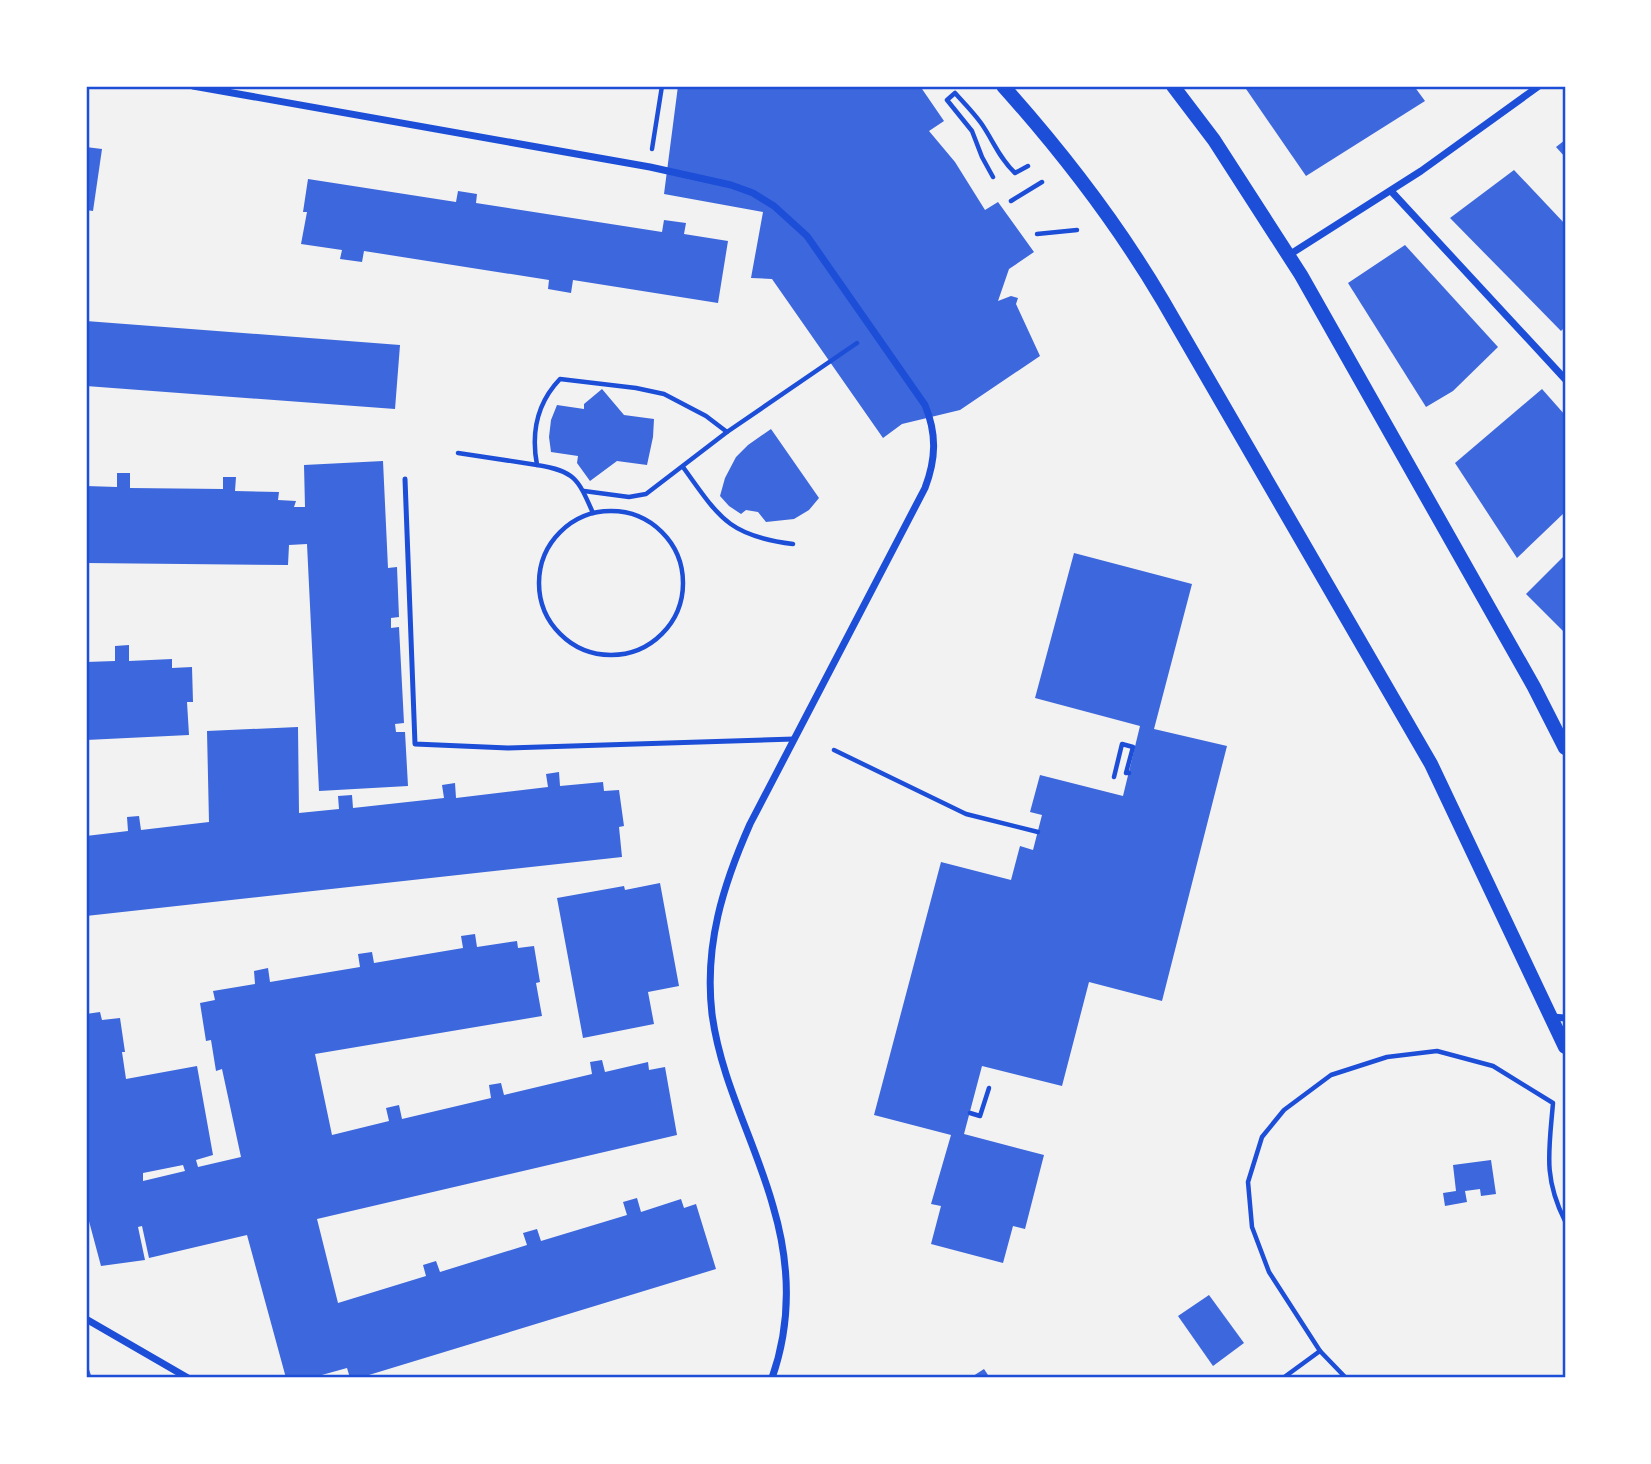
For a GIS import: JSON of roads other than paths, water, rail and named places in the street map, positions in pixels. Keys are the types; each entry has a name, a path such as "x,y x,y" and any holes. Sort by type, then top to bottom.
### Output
{"main road":[{"path":"1003,86 1086,184 1145,271 1425,754 1559,1018 1565,1047"},
{"path":"1173,86 1214,140 1289,255 1528,676 1565,748"}],"street":[{"path":"192,86 650,167 741,188 774,206 807,236 925,405 933,429 933,465 925,488 794,738 735,858 714,926 710,971 712,1015 720,1057 773,1205 783,1251 787,1295 786,1324 772,1378"},
{"path":"1289,255 1391,191 1539,86"},
{"path":"1391,191 1565,379"},
{"path":"86,1319 188,1378"}],"lane":[{"path":"405,479 415,744 508,748 794,738"}]}
